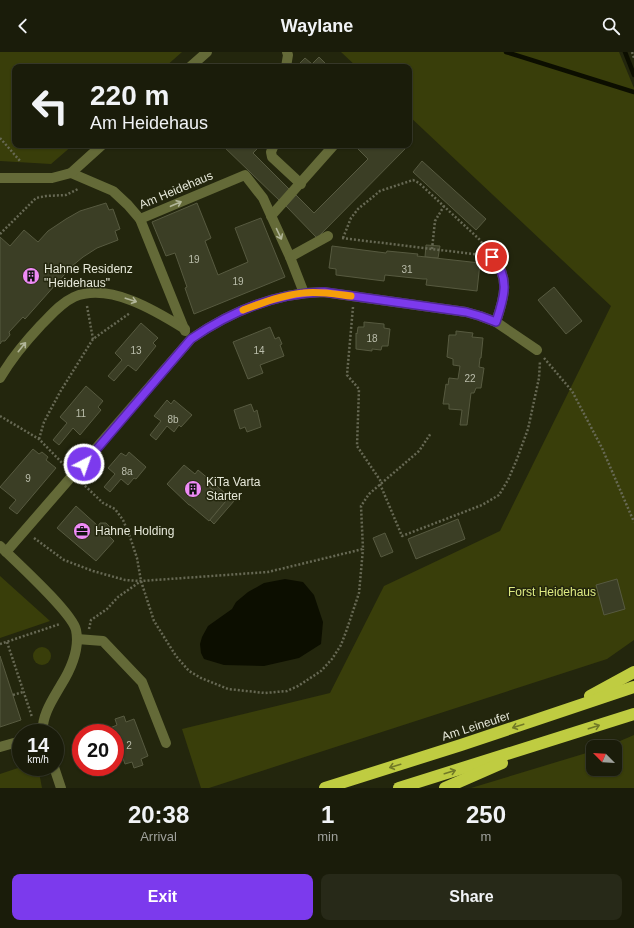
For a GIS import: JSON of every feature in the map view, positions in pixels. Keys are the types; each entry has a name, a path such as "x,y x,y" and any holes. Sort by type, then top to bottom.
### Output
{"highway":[{"path":"555,714 634,672"},
{"name":"Am Leineufer","path":"325,788 461,745 634,687"},
{"path":"399,788 634,714"},
{"path":"445,788 557,739"}],"lane":[{"path":"193,64 207,52"},
{"path":"286,64 287,52"},
{"path":"0,178 52,178 70,173 99,148"},
{"path":"273,148 271,152 272,157 301,184"},
{"path":"271,216 331,148"},
{"path":"70,173 113,191 122,198 140,219"},
{"name":"Am Heidehaus","path":"191,339 185,329 140,219 244,175 263,198 290,257 304,293"},
{"path":"290,257 328,236"},
{"path":"492,257 501,268 505,288 503,303 496,322"},
{"path":"82,639 72,620 61,607 3,549 25,531 191,339 208,327 230,315 260,303 304,293 324,292 466,312 496,322 539,353"},
{"path":"0,378 21,348 60,306 85,293"},
{"name":"Am Heidehaus","path":"85,293 114,296 143,305 185,329"},
{"path":"43,724 46,715 69,672 82,639"},
{"path":"82,639 103,641 142,682 166,743"},
{"path":"0,747 12,744"},
{"path":"57,776 61,788"}],"path":[{"path":"632,52 634,58"},
{"path":"0,138 21,162"},
{"path":"343,238 351,218 358,209 380,191 413,180 419,183 479,239 492,257"},
{"path":"0,234 36,198 66,195 93,182"},
{"path":"432,249 435,221 444,206"},
{"path":"328,236 492,257"},
{"path":"85,293 93,338"},
{"path":"354,297 347,375 359,389 357,446 381,483 402,536 482,505 499,495 508,480 528,430 539,378 539,353"},
{"path":"39,439 44,422 60,392 93,338 143,305"},
{"path":"539,353 572,391 602,448 634,522"},
{"path":"0,416 39,439 103,503 115,509 123,520 130,536 137,558 141,581 154,621 176,656 189,671 201,678 228,689 265,693 287,691 298,686 321,671 332,659 341,644 359,593 363,549 362,506 369,494 419,451 431,433"},
{"path":"25,531 64,560 93,571 125,580 141,581 268,572 363,549"},
{"path":"82,639 90,620 107,609 118,597 141,581"},
{"path":"0,644 72,620"},
{"path":"7,642 33,722"},
{"path":"13,695 23,692"}],"green space":[{"path":"0,52 182,52 168,64 12,64 12,148 70,148 51,164 0,161"},
{"name":"Forst Heidehaus","path":"341,52 619,52 634,88 634,640 607,659 209,788 201,788 182,729 330,693 384,586 500,531 611,306 412,119 412,64 354,64"},
{"path":"0,576 50,621 0,638"},
{"path":"42,647 46,648 50,652 50,660 46,664 42,665 38,664 34,660 33,656 34,652 38,648"},
{"path":"634,735 634,788 471,788 586,753 586,776 622,776 622,740"},
{"path":"12,770 12,776 40,776 42,788 0,788 0,774"}],"shaded area":[{"path":"285,579 303,582 314,595 323,622 321,644 299,658 264,666 224,665 204,659 201,653 200,644 208,626 232,609 236,602 248,592 264,583"}],"building":[{"path":"319,57 326,64 312,64"},
{"path":"305,58 312,64 299,64"},
{"path":"225,148 258,148 253,153 290,190 280,201"},
{"path":"357,148 405,149 317,238 286,206 296,195 314,213 368,159"},
{"path":"422,161 486,219 476,230 413,172"},
{"name":"Hahne Residenz \"Heidehaus\"","path":"106,203 109,210 113,209 120,229 115,231 118,240 97,248 72,266 25,319 23,317 9,332 10,335 5,341 2,341 0,344 0,237 10,246 24,230 38,242 48,231 66,219 80,211"},
{"path":"197,203 211,238 205,241 218,275 248,262 235,228 261,218 285,277 194,314 185,288 187,287 175,253 166,256 152,222"},
{"path":"426,245 440,246 438,258 425,257"},
{"path":"332,246 386,253 387,251 418,254 417,256 480,263 477,291 426,285 427,279 385,275 384,281 336,275 336,269 329,268"},
{"path":"554,287 582,321 566,334 538,300"},
{"path":"364,322 384,324 384,328 390,329 388,346 382,346 381,350 372,349 372,351 356,349 356,333 357,334 358,327 364,327"},
{"path":"141,323 158,338 153,343 156,346 136,371 128,365 114,381 108,376 122,360 115,353"},
{"path":"270,327 275,339 279,337 284,356 260,365 263,373 248,379 233,342"},
{"path":"456,331 473,333 472,337 483,338 479,367 484,368 481,388 476,388 474,393 471,393 467,425 460,425 462,410 449,409 449,404 443,404 446,384 448,385 449,378 458,379 460,366 453,365 453,359 447,357 449,335 456,335"},
{"path":"86,386 103,401 98,407 101,410 80,435 73,428 59,445 53,440 67,423 60,417"},
{"path":"167,400 171,404 174,400 192,415 181,427 179,425 174,432 167,426 156,440 150,435 161,421 154,416"},
{"path":"251,404 254,412 257,410 261,427 247,432 245,427 240,429 234,410"},
{"path":"33,449 39,454 42,452 48,457 46,460 56,468 17,514 9,508 16,500 0,487"},
{"path":"129,452 146,467 136,479 134,478 128,485 121,479 110,492 104,487 115,474 108,468 121,453 126,456"},
{"name":"KiTa Varta Starter","path":"184,465 195,474 198,470 210,480 206,484 226,501 209,521 189,505 167,484"},
{"path":"210,480 234,501 214,524 210,520 226,501 206,484"},
{"path":"76,506 98,526 100,523 106,523 111,528 111,533 109,536 114,541 96,561 57,528"},
{"path":"458,519 465,539 416,559 408,539"},
{"path":"385,533 393,552 381,557 373,538"},
{"path":"617,579 625,609 604,615 596,585"},
{"path":"0,656 21,720 0,727"},
{"path":"124,716 126,722 134,719 148,756 141,759 143,765 134,768 132,762 125,764 124,724 117,724 115,719"}],"waterway":[{"path":"506,52 634,92"},
{"path":"625,52 634,75"}],"slow traffic":[{"path":"243,310 260,303 289,295 304,293 324,292 351,296"}],"place":[{"name":"Hahne Residenz \"Heidehaus\"","path":"31,276"},
{"name":"KiTa Varta Starter","path":"193,489"},
{"name":"Hahne Holding","path":"82,531"}],"route":[{"path":"84,464 191,339 208,327 230,315 260,303 289,295 324,292 466,312 496,322 503,303 505,288 501,268 492,257"}]}
